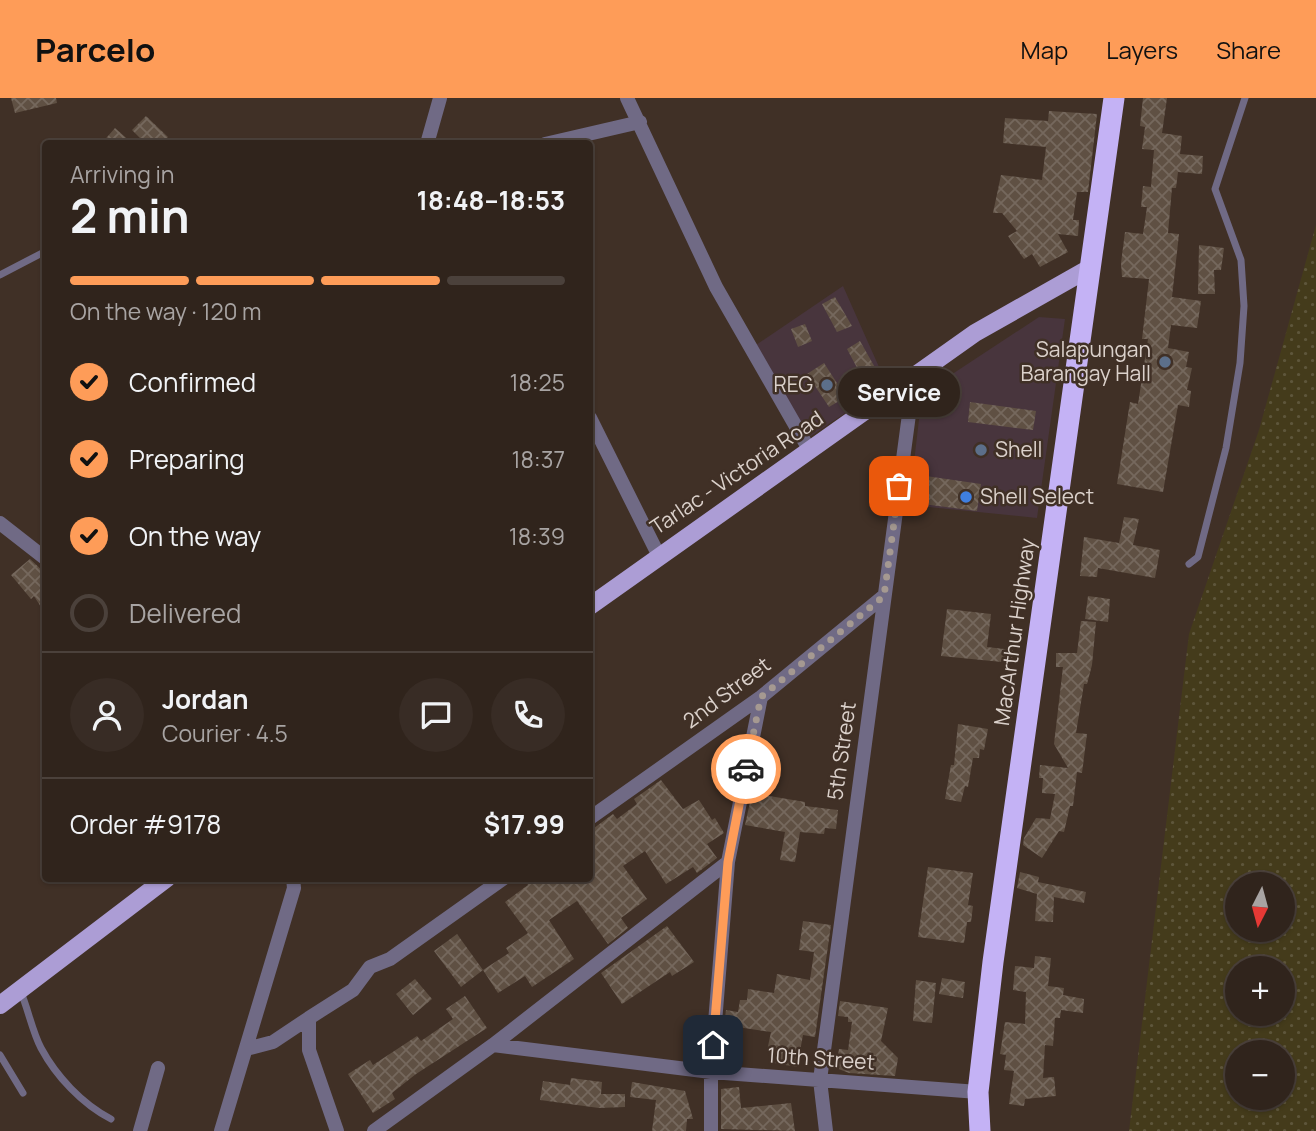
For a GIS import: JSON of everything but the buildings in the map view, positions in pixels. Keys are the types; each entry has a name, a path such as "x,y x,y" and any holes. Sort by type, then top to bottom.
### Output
{"highway":[{"name":"MacArthur Highway","path":"980,1131 978,1092 993,962 1114,98"}],"main road":[{"name":"Tarlac - Victoria Road","path":"593,604 658,554 810,452 1004,314 1088,269"},
{"path":"0,1005 162,882"}],"street":[{"path":"428,140 440,98"},
{"path":"627,98 716,287 810,452"},
{"path":"562,140 640,122"},
{"name":"5th Street","path":"826,1131 820,1080 914,377"},
{"path":"593,424 658,554"},
{"path":"0,523 42,556"},
{"name":"2nd Street","path":"593,816 761,697 884,596"},
{"path":"711,1131 710,1072 728,862 761,697"},
{"path":"374,1131 493,1045 728,862"},
{"path":"221,1131 294,888 293,882"},
{"path":"246,1048 273,1042 353,990 370,967 390,959 498,882"},
{"path":"309,1018 309,1050 337,1131"},
{"name":"10th Street","path":"493,1045 710,1072 978,1092"},
{"path":"140,1131 158,1068"}],"lane":[{"path":"1189,564 1198,558 1226,448 1240,363 1244,306 1241,260 1215,189 1245,98"},
{"path":"0,275 42,253"},
{"path":"20,989 40,1046 67,1085 90,1106 111,1119"},
{"path":"0,1055 23,1093"}],"shaded area":[{"path":"843,286 887,385 805,440 756,345"},
{"name":"Shell","path":"1039,317 1065,319 1037,518 909,505 922,394"}],"sand":[{"path":"1316,225 1316,1131 1129,1131 1189,634 1259,430"}],"way so far":[{"path":"746,769 761,697 884,596 899,486"}],"place":[{"name":"Salapungan Barangay Hall","path":"1165,362"},
{"name":"REG","path":"827,385"},
{"name":"Shell","path":"981,450"},
{"name":"Service","path":"899,486"},
{"name":"Shell Select","path":"966,497"}],"route":[{"path":"713,1045 728,862 746,769"}]}
